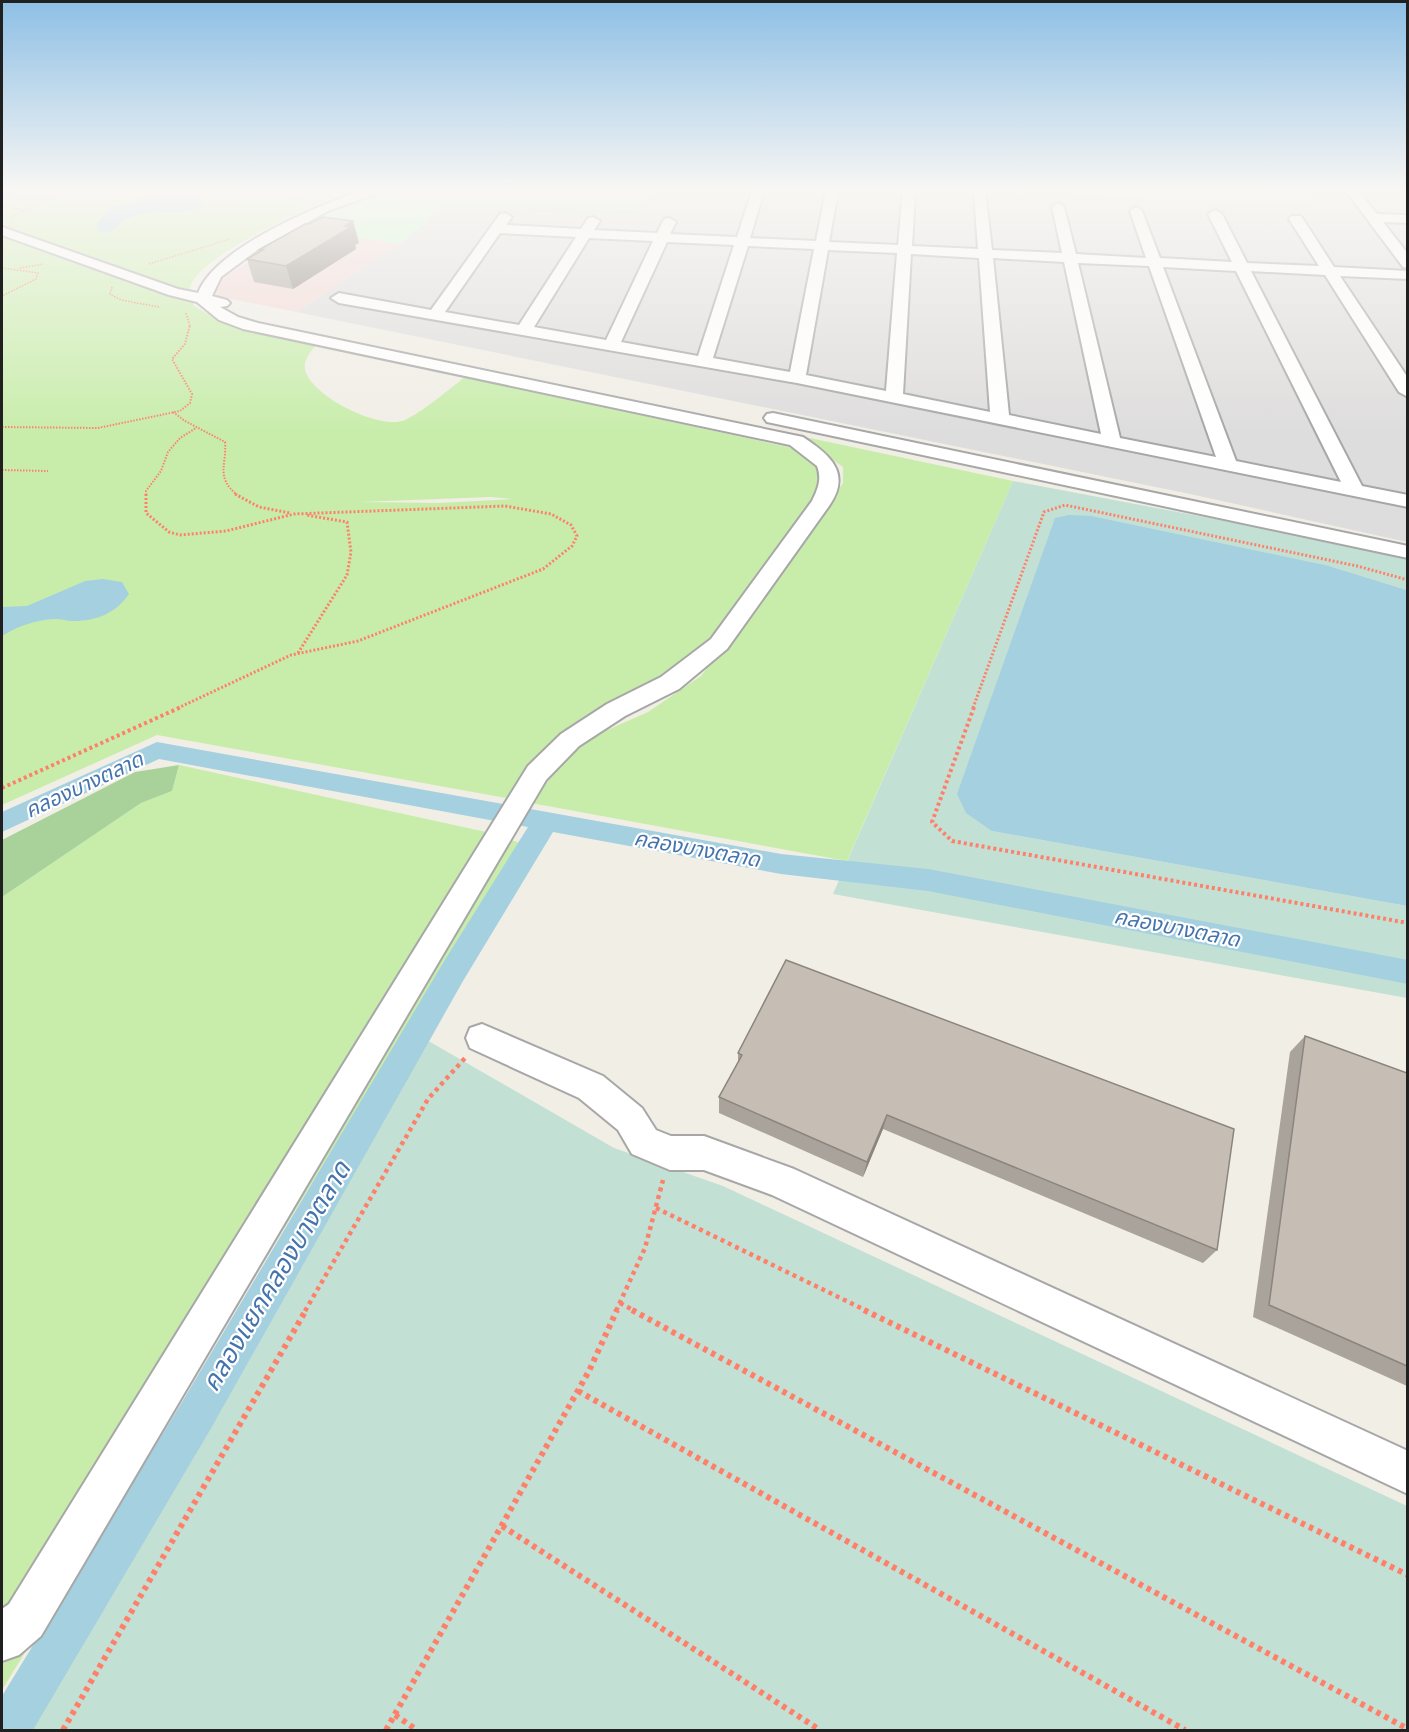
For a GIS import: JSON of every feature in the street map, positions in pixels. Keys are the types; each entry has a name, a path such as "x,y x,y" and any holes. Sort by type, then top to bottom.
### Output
{"street":[{"path":"119,272 174,292 203,299 576,377"},
{"path":"203,299 209,283 219,272"},
{"path":"436,314 466,272"},
{"path":"524,330 561,272"},
{"path":"612,345 646,272"},
{"path":"705,362 732,272"},
{"path":"797,378 816,272"},
{"path":"894,398 903,272"},
{"path":"987,272 1000,419"},
{"path":"1073,272 1112,442"},
{"path":"1159,272 1228,465"},
{"path":"1242,272 1355,491"},
{"path":"1331,272 1407,392"},
{"path":"1346,272 1407,275"},
{"path":"339,297 797,378 1407,501"},
{"path":"2,1638 25,1620 537,774 570,740 616,710 670,683 718,644 822,502 829,488 831,474 821,457 796,441 255,327 224,318 213,312 203,299"},
{"path":"762,416 1407,552"},
{"path":"487,1040 591,1087 630,1119 644,1142 670,1153 704,1153 781,1180 1407,1473"}],"path":[{"path":"2,296 36,279 38,273 32,272"},
{"path":"134,272 113,285 110,294 121,300 166,308"},
{"path":"2,427 98,428 180,411 190,403 192,394 172,358 187,346 191,320 187,313 178,310"},
{"path":"173,412 181,420 196,428 209,431 225,442 227,452 222,471 232,493 266,511 347,522 352,538 350,569 343,586 317,621 298,653"},
{"path":"2,788 298,653 358,641 543,569 572,546 577,536 571,525 551,514 505,506 294,514 226,531 180,535 169,532 146,513 146,491 161,471 168,452 180,438 196,428"},
{"path":"2,470 48,471"},
{"path":"1407,580 1358,566 1100,511 1065,506 1044,512 932,822 952,841 1407,923"},
{"path":"63,1731 428,1099 462,1060 487,1040"},
{"path":"386,1731 578,1391 645,1248 670,1153"},
{"path":"656,1208 1407,1575"},
{"path":"620,1303 1407,1730"},
{"path":"578,1391 1185,1731"},
{"path":"502,1526 820,1731"},
{"path":"395,1715 417,1731"}],"shaded area":[{"path":"232,272 357,272 296,312 217,296 215,287 220,280"},
{"path":"357,272 1407,272 1407,542 1195,495 296,312"}],"green space":[{"path":"2,272 200,272 190,288 194,306 219,320 316,345 305,362 309,379 332,399 347,408 363,416 379,420 394,422 405,420 428,406 465,377 797,449 812,456 824,474 821,489 729,619 683,668 544,756 506,798 157,735 2,805","holes":["491,497 513,499 438,503 360,502"]},
{"path":"805,437 1013,481 847,861 531,803 578,743 648,712 701,676 813,528 843,483 843,467 817,449"},
{"path":"1013,481 1358,546 1407,559 1407,590 1329,566 992,831 1407,906 1407,998 833,894"},
{"path":"179,765 486,832 520,843 2,1690 2,897 141,803 172,791"},
{"path":"179,765 172,791 141,803 2,897 2,840 135,772"},
{"path":"425,1039 614,1148 723,1186 1407,1506 1407,1730 20,1730 110,1583"}],"water":[{"path":"1069,515 1091,516 1329,566 1407,590 1407,906 992,831 966,813 957,794 1055,518"},
{"path":"103,579 122,582 129,594 124,601 105,615 73,621 55,619 34,622 2,636 2,607 27,606 85,581"}],"building":[{"path":"786,960 1234,1129 1217,1250 887,1115 867,1162 719,1097 742,1055 738,1053"},
{"path":"1305,1036 1407,1073 1407,1366 1269,1305"}],"waterway":[{"name":"คลองบางตลาด","path":"2,823 157,750 546,821"},
{"name":"คลองแยกคลองบางตลาด","path":"7,1730 196,1416 453,972 546,821"},
{"name":"คลองบางตลาด","path":"546,821 781,864 928,880 1408,972"}]}
